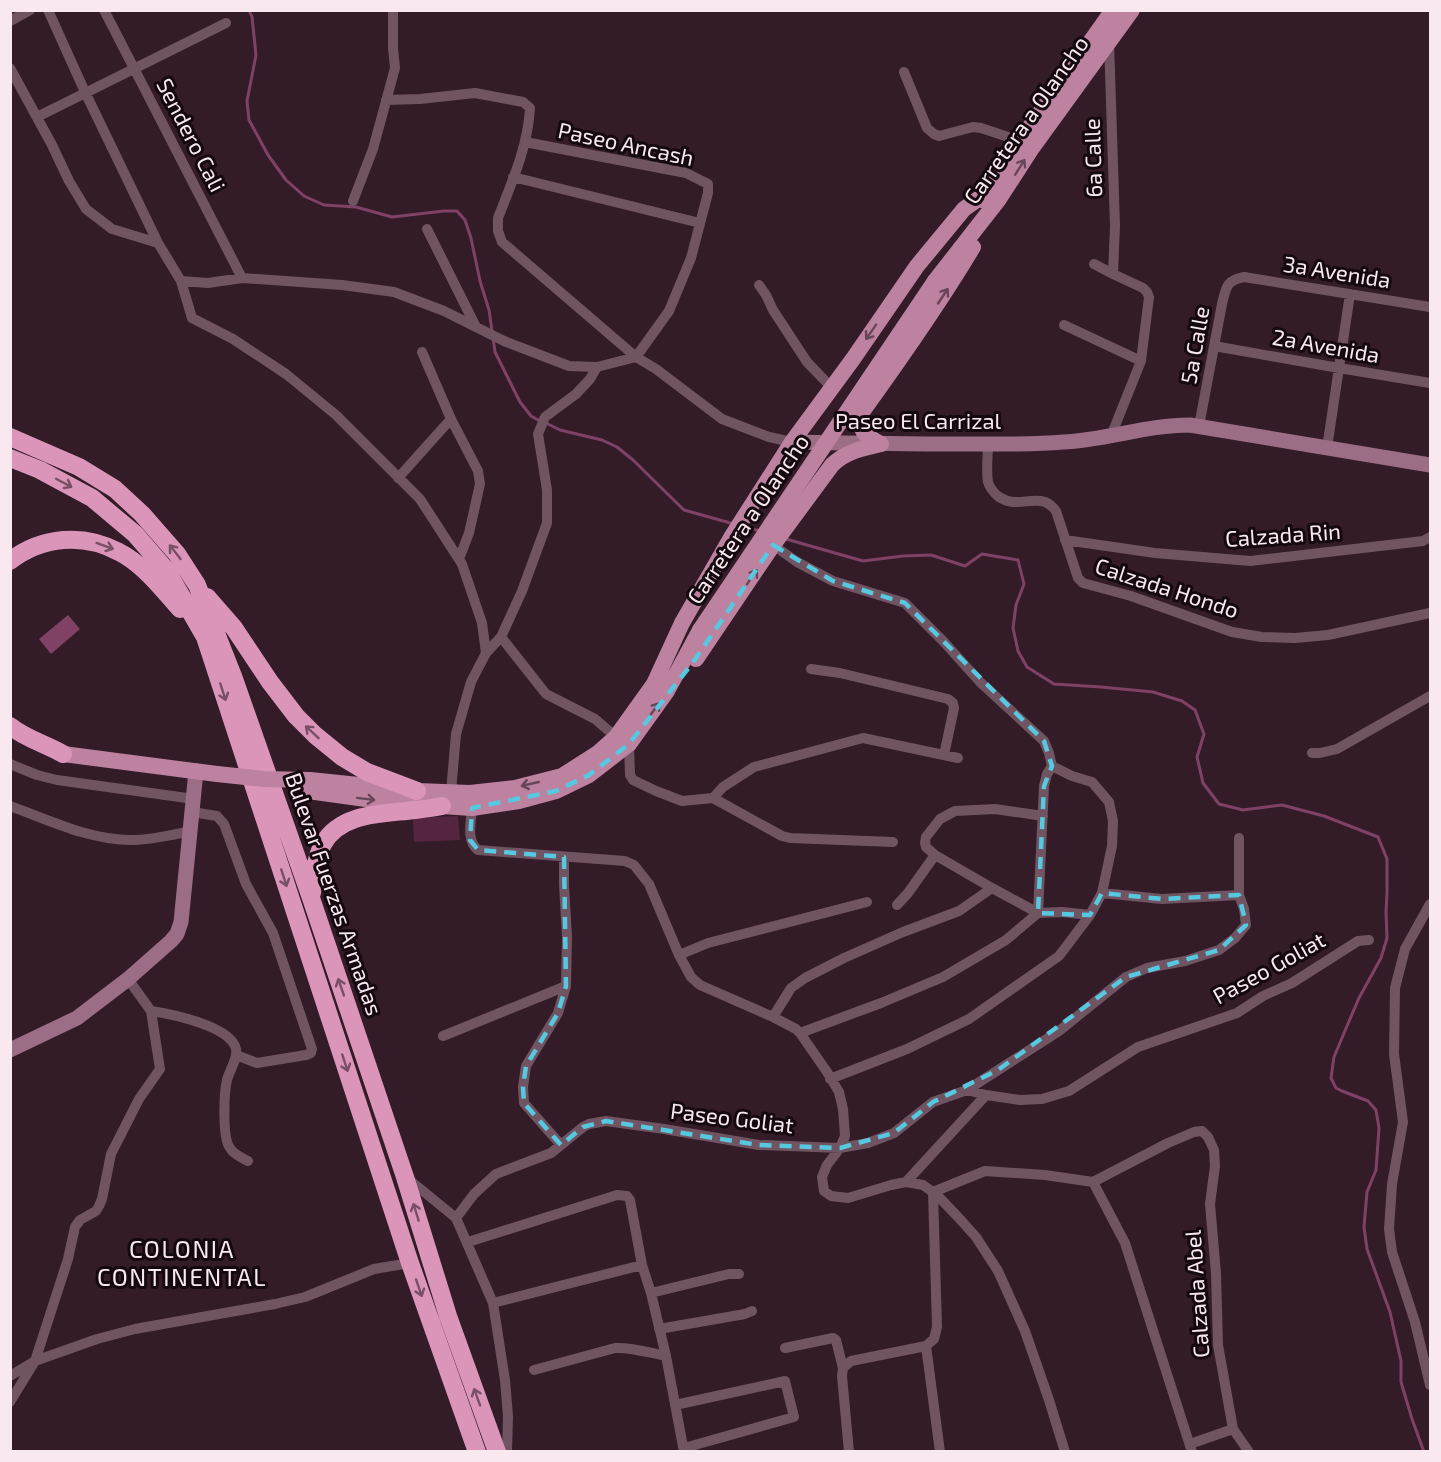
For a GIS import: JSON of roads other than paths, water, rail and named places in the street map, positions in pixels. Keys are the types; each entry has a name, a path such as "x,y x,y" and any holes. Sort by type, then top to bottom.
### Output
{"highway":[{"name":"Bulevar Fuerzas Armadas","path":"10,437 79,467 115,489 142,514 177,554 197,585 233,676 311,898 405,1177 448,1316 497,1452"},
{"name":"Bulevar Fuerzas Armadas","path":"10,458 92,498 135,534 167,571 205,637 410,1263 477,1452"},
{"path":"10,561 35,546 55,540 77,539 98,543 120,552 136,564 205,637"},
{"path":"197,585 234,628 296,716 315,735 342,757 367,772 417,791"},
{"path":"10,726 63,754"},
{"path":"10,739 48,754 63,754"},
{"path":"311,898 318,855 323,843 331,833 356,819 379,813 416,810 447,799"}],"main road":[{"name":"Carretera a Olancho","path":"994,196 1020,141 1113,10"},
{"name":"Carretera a Olancho","path":"309,785 417,791 472,808 519,801 556,791 589,775 623,741 660,689 696,627 930,278 1032,148 1132,10"},
{"path":"660,689 682,623 732,536 792,442 917,266 964,209 994,196"},
{"path":"881,444 865,436 860,426 862,412 949,287 983,231 994,196"},
{"path":"660,689 694,661 793,517 832,465 838,451 857,450 881,444"},
{"name":"Carretera a Olancho","path":"63,754 309,785 395,803 447,799 470,793 515,788 562,776 598,753 623,741"}],"street":[{"path":"10,21 30,10"},
{"path":"48,10 158,243 181,281 192,318 233,339 286,374 336,415 420,499 462,564 482,623 486,653"},
{"name":"Sendero Cali","path":"104,10 242,278"},
{"path":"353,201 373,149 395,68 393,10"},
{"path":"37,117 226,23"},
{"name":"6a Calle","path":"1109,41 1115,226 1113,274"},
{"path":"10,68 86,209 112,229 158,243"},
{"path":"904,72 927,128 933,135 939,136 973,127 1020,141"},
{"name":"Paseo El Carrizal","path":"386,100 475,93 523,102 530,108 525,142 498,218 498,231 502,242 636,357 656,369 722,419 770,437 838,451"},
{"name":"Paseo Ancash","path":"525,142 686,173 708,184 708,193 691,258 669,311 636,357"},
{"path":"513,177 700,223"},
{"path":"428,229 477,327"},
{"path":"1094,264 1138,285 1149,297 1141,361 1111,435"},
{"name":"3a Avenida","path":"1238,278 1244,277 1431,307"},
{"path":"181,281 208,283 242,278 342,285 394,292 444,311 504,341 569,366 597,367 636,357"},
{"name":"5a Calle","path":"1200,426 1222,304 1230,282 1238,278"},
{"path":"759,285 807,362 832,388"},
{"path":"1327,448 1350,294"},
{"path":"1064,325 1141,361"},
{"name":"2a Avenida","path":"1214,346 1431,383"},
{"path":"423,352 451,418 478,471 480,484 469,533 459,559"},
{"path":"447,799 456,734 471,682 486,653 501,637 522,591 547,523 547,490 538,434 545,417 576,394 590,379 597,367"},
{"path":"398,478 451,418"},
{"name":"Paseo El Carrizal","path":"881,444 1066,442 1178,425 1200,426 1431,465"},
{"name":"Calzada Hondo","path":"988,444 988,478 993,492 1004,500 1016,503 1042,501 1056,511 1078,578 1083,583 1131,596 1232,632 1262,637 1318,636 1431,613"},
{"name":"Calzada Rin","path":"1065,540 1155,553 1250,561 1423,542 1431,537"},
{"path":"775,543 796,562 833,581 905,603 980,682 1044,741 1052,766 1044,786 1038,913 1006,940 943,977 800,1033"},
{"path":"501,637 546,694 595,719 623,741 633,780 681,801 713,798 782,836 801,839 893,842"},
{"path":"811,669 840,673 948,699 953,703 954,708 944,754"},
{"path":"1311,753 1337,748 1431,696"},
{"path":"713,798 723,787 754,767 863,738 958,758"},
{"path":"10,764 37,776 193,806 217,816 224,824 246,884 273,933 312,1049 311,1053 306,1055 257,1063 236,1055"},
{"path":"830,1079 907,1049 969,1019 1059,956 1090,915 1102,893 1112,846 1113,821 1109,802 1092,782 1072,776 1052,766"},
{"path":"11,1048 77,1018 128,979 171,941 179,929 196,771"},
{"path":"10,806 78,831 107,838 144,840 191,831"},
{"path":"472,808 470,840 478,850 625,861 634,865 649,884 691,977 700,985 774,1017 800,1033 839,1092 843,1109 846,1136 822,1177 825,1191 831,1196 848,1198 906,1182 922,1185 939,1196 976,1237 998,1271 1025,1331 1065,1452"},
{"path":"1042,816 995,809 955,811 940,819 926,837 925,843 935,855 1038,913 1062,912 1090,915"},
{"path":"967,1090 1059,1031 1126,977 1147,968 1185,961 1219,950 1235,938 1246,925 1239,895 1239,838"},
{"path":"897,905 935,855"},
{"path":"561,1145 524,1103 523,1087 526,1066 558,1013 566,986 564,857"},
{"path":"774,1017 791,988 805,978 873,945 959,911 992,888"},
{"path":"1102,893 1162,899 1239,895"},
{"path":"680,955 708,944 867,902"},
{"path":"1431,904 1405,949 1395,988 1394,1054 1403,1122 1392,1184 1389,1228 1392,1252 1415,1322 1431,1385"},
{"name":"Paseo Goliat","path":"456,1218 474,1194 496,1174 550,1153 589,1124 606,1121 759,1145 840,1148 868,1143 894,1133 933,1102 967,1090 1020,1100 1042,1099 1069,1091 1138,1047 1237,1013 1263,996 1292,983 1358,941 1369,940"},
{"path":"10,1402 35,1361 68,1258 75,1227 80,1220 99,1206 111,1154 139,1099 160,1070 151,1011 128,979"},
{"path":"443,1036 566,986"},
{"path":"151,1011 174,1015 219,1030 233,1043 236,1055 227,1080 225,1095 226,1142 230,1150 248,1161"},
{"path":"906,1182 986,1095"},
{"name":"Calzada Abel","path":"1093,1182 1194,1132 1202,1131 1208,1137 1214,1150 1215,1166 1210,1204 1216,1274 1218,1345 1233,1429 1249,1452"},
{"path":"933,1192 986,1171 1046,1175 1093,1182 1125,1243 1191,1448 1233,1429"},
{"path":"405,1177 456,1218 493,1303 505,1380 508,1416 507,1452"},
{"path":"843,1368 851,1361 926,1346 934,1340 937,1327 933,1192"},
{"path":"468,1242 617,1195 627,1196 630,1200 642,1265 666,1356 675,1405 684,1450 794,1417 785,1381 675,1405"},
{"path":"10,1376 35,1361 97,1339 135,1329 305,1297 374,1269 410,1263"},
{"path":"493,1303 642,1265"},
{"path":"651,1293 739,1274"},
{"path":"659,1329 752,1311"},
{"path":"785,1348 833,1338 836,1340 843,1368 849,1452"},
{"path":"926,1346 940,1452"},
{"path":"534,1370 615,1348 629,1347 666,1356"}],"waterway":[{"path":"249,10 252,17 256,55 247,101 249,120 268,155 286,180 304,196 324,205 356,207 392,217 457,211 465,220 471,238 492,331"},
{"path":"493,338 495,352 520,402 531,416 540,421"},
{"path":"546,423 560,430 602,440 617,447 684,510 734,524"},
{"path":"746,527 760,531"},
{"path":"786,539 863,561 931,555 965,566 982,554 1018,560 1024,584 1016,605 1013,628 1018,651 1027,667 1054,684 1153,692 1182,701 1195,710 1204,734 1197,757 1203,783 1219,804 1243,810 1282,805 1324,816 1378,837 1387,859 1387,938 1381,958 1359,998 1334,1057 1331,1078 1336,1088 1368,1101 1376,1110 1379,1128 1376,1170 1367,1192 1364,1227 1367,1249 1390,1312 1401,1361 1401,1382 1424,1452"}],"district":[{"name":"COLONIA CONTINENTAL","path":"182,1264"}]}
